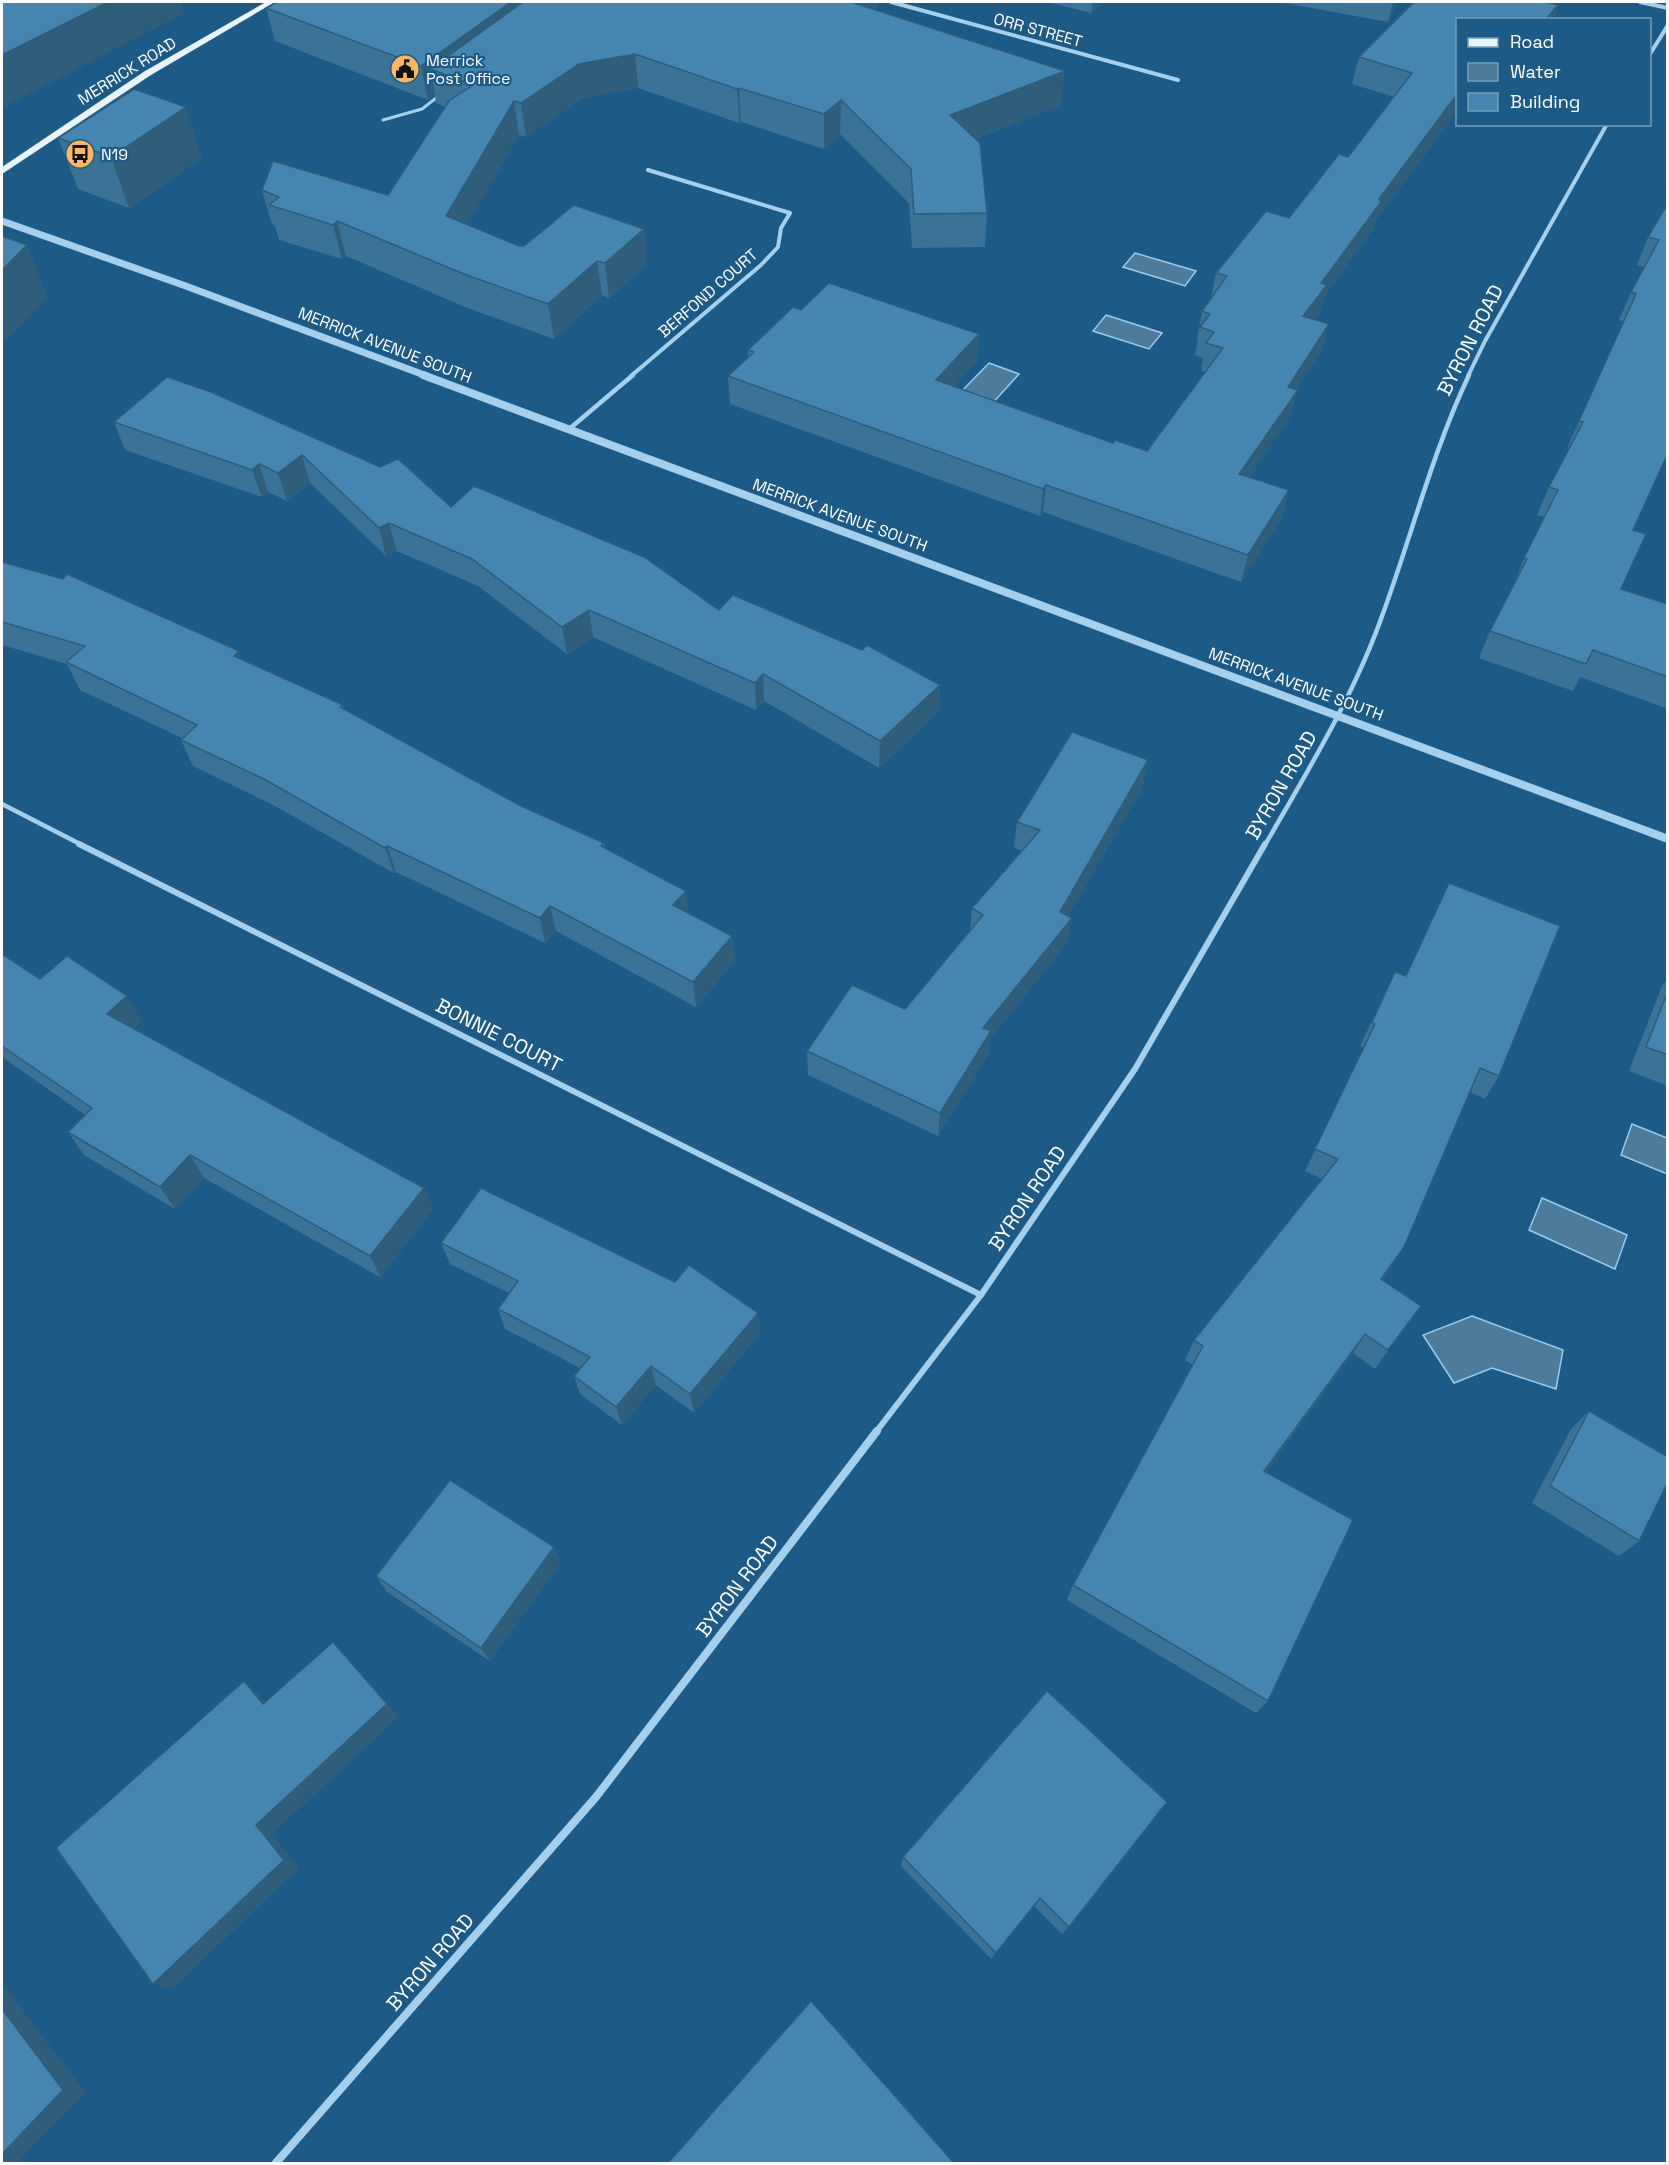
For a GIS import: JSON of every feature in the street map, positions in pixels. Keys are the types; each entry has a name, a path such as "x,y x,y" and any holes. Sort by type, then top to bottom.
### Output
{"main road":[{"name":"MERRICK ROAD","path":"2,171 148,73 271,2"}],"street":[{"name":"ORR STREET","path":"891,2 1178,80"},
{"path":"1640,2 1668,8"},
{"path":"1651,52 1668,25"},
{"name":"BYRON ROAD","path":"274,2163 596,1797 981,1295 1135,1069 1339,717 1381,620 1447,421 1485,341 1606,126"},
{"name":"BERFOND COURT","path":"568,430 761,265 778,247 781,228 790,213 648,170"},
{"name":"MERRICK AVENUE SOUTH","path":"2,221 183,285 1668,838"},
{"name":"BONNIE COURT","path":"2,804 981,1295"}],"lane":[{"path":"382,120 422,109 441,95"}],"water":[{"path":"1135,253 1196,271 1185,286 1123,267"},
{"path":"1106,315 1162,333 1149,349 1093,331"},
{"path":"989,363 1019,374 991,405 959,394"},
{"path":"1632,1124 1667,1138 1667,1174 1621,1155"},
{"path":"1542,1198 1627,1235 1615,1269 1529,1230"},
{"path":"1472,1316 1563,1350 1556,1389 1492,1368 1454,1383 1423,1335"}],"building":[{"path":"2,2 108,2 2,55"},
{"path":"277,2 511,2 421,66 266,8"},
{"path":"523,2 851,2 1065,71 950,115 980,143 987,213 914,214 911,169 841,100 824,114 737,89 635,54 579,64 521,103 514,101 446,216 519,246 524,246 574,205 644,229 605,263 597,261 548,304 464,274 337,221 333,225 269,205 279,197 262,190 273,161 388,195 449,101 473,85 430,69"},
{"path":"1414,2 1545,2 1558,5 1547,18 1456,18 1456,96 1379,199 1381,202 1321,283 1327,285 1303,316 1329,324 1288,387 1298,390 1239,474 1289,490 1248,555 1046,485 1043,489 728,376 754,352 748,350 793,307 801,310 829,283 979,334 936,380 1113,443 1115,440 1147,451 1223,348 1206,343 1214,332 1200,327 1210,314 1202,311 1227,276 1216,273 1266,211 1289,218 1339,154 1348,157 1412,73 1359,57"},
{"path":"134,89 186,107 111,157 58,138"},
{"path":"1668,203 1668,453 1633,530 1646,534 1621,589 1668,604 1668,677 1593,650 1586,664 1490,631 1527,559 1524,558 1558,490 1549,487 1583,422 1579,421 1636,294 1631,292 1659,240 1648,237"},
{"path":"2,236 27,245 2,270"},
{"path":"167,377 211,392 380,467 398,459 451,507 474,486 644,557 719,610 733,595 862,650 867,645 940,685 880,741 763,674 755,683 589,610 562,627 472,559 389,523 379,528 302,455 278,473 259,464 252,470 114,422"},
{"path":"2,562 63,579 67,574 239,651 234,656 343,705 340,707 519,805 604,843 601,846 686,891 673,905 732,936 693,982 550,906 540,918 387,846 385,848 264,779 181,740 197,725 66,662 85,646 2,622"},
{"path":"1072,732 1148,760 1060,912 1072,918 983,1028 991,1031 940,1113 807,1051 852,985 905,1009 983,915 972,908 1040,830 1017,822"},
{"path":"1449,883 1560,926 1499,1076 1480,1068 1404,1247 1381,1279 1421,1306 1388,1350 1365,1334 1264,1471 1353,1520 1268,1701 1073,1585 1203,1346 1194,1340 1338,1159 1315,1149 1375,1024 1372,1022 1395,972 1406,976"},
{"path":"2,954 40,979 67,956 127,996 107,1014 424,1188 370,1256 190,1155 160,1187 68,1132 92,1108 2,1046"},
{"path":"1668,991 1668,1055 1646,1047"},
{"path":"481,1188 675,1282 689,1265 758,1313 690,1394 651,1366 616,1407 574,1376 590,1357 498,1309 518,1281 441,1243"},
{"path":"1589,1411 1668,1457 1668,1482 1639,1541 1550,1486"},
{"path":"450,1480 554,1547 481,1648 376,1576"},
{"path":"333,1642 387,1704 256,1825 284,1860 153,1984 56,1848 244,1681 263,1704"},
{"path":"1047,1691 1167,1802 1069,1927 1040,1898 996,1953 903,1857"},
{"path":"811,2001 954,2163 668,2163"},
{"path":"2,2009 63,2090 2,2154"}],"place":[{"name":"Merrick Post Office","path":"405,69"},
{"name":"N19","path":"80,154"}]}
